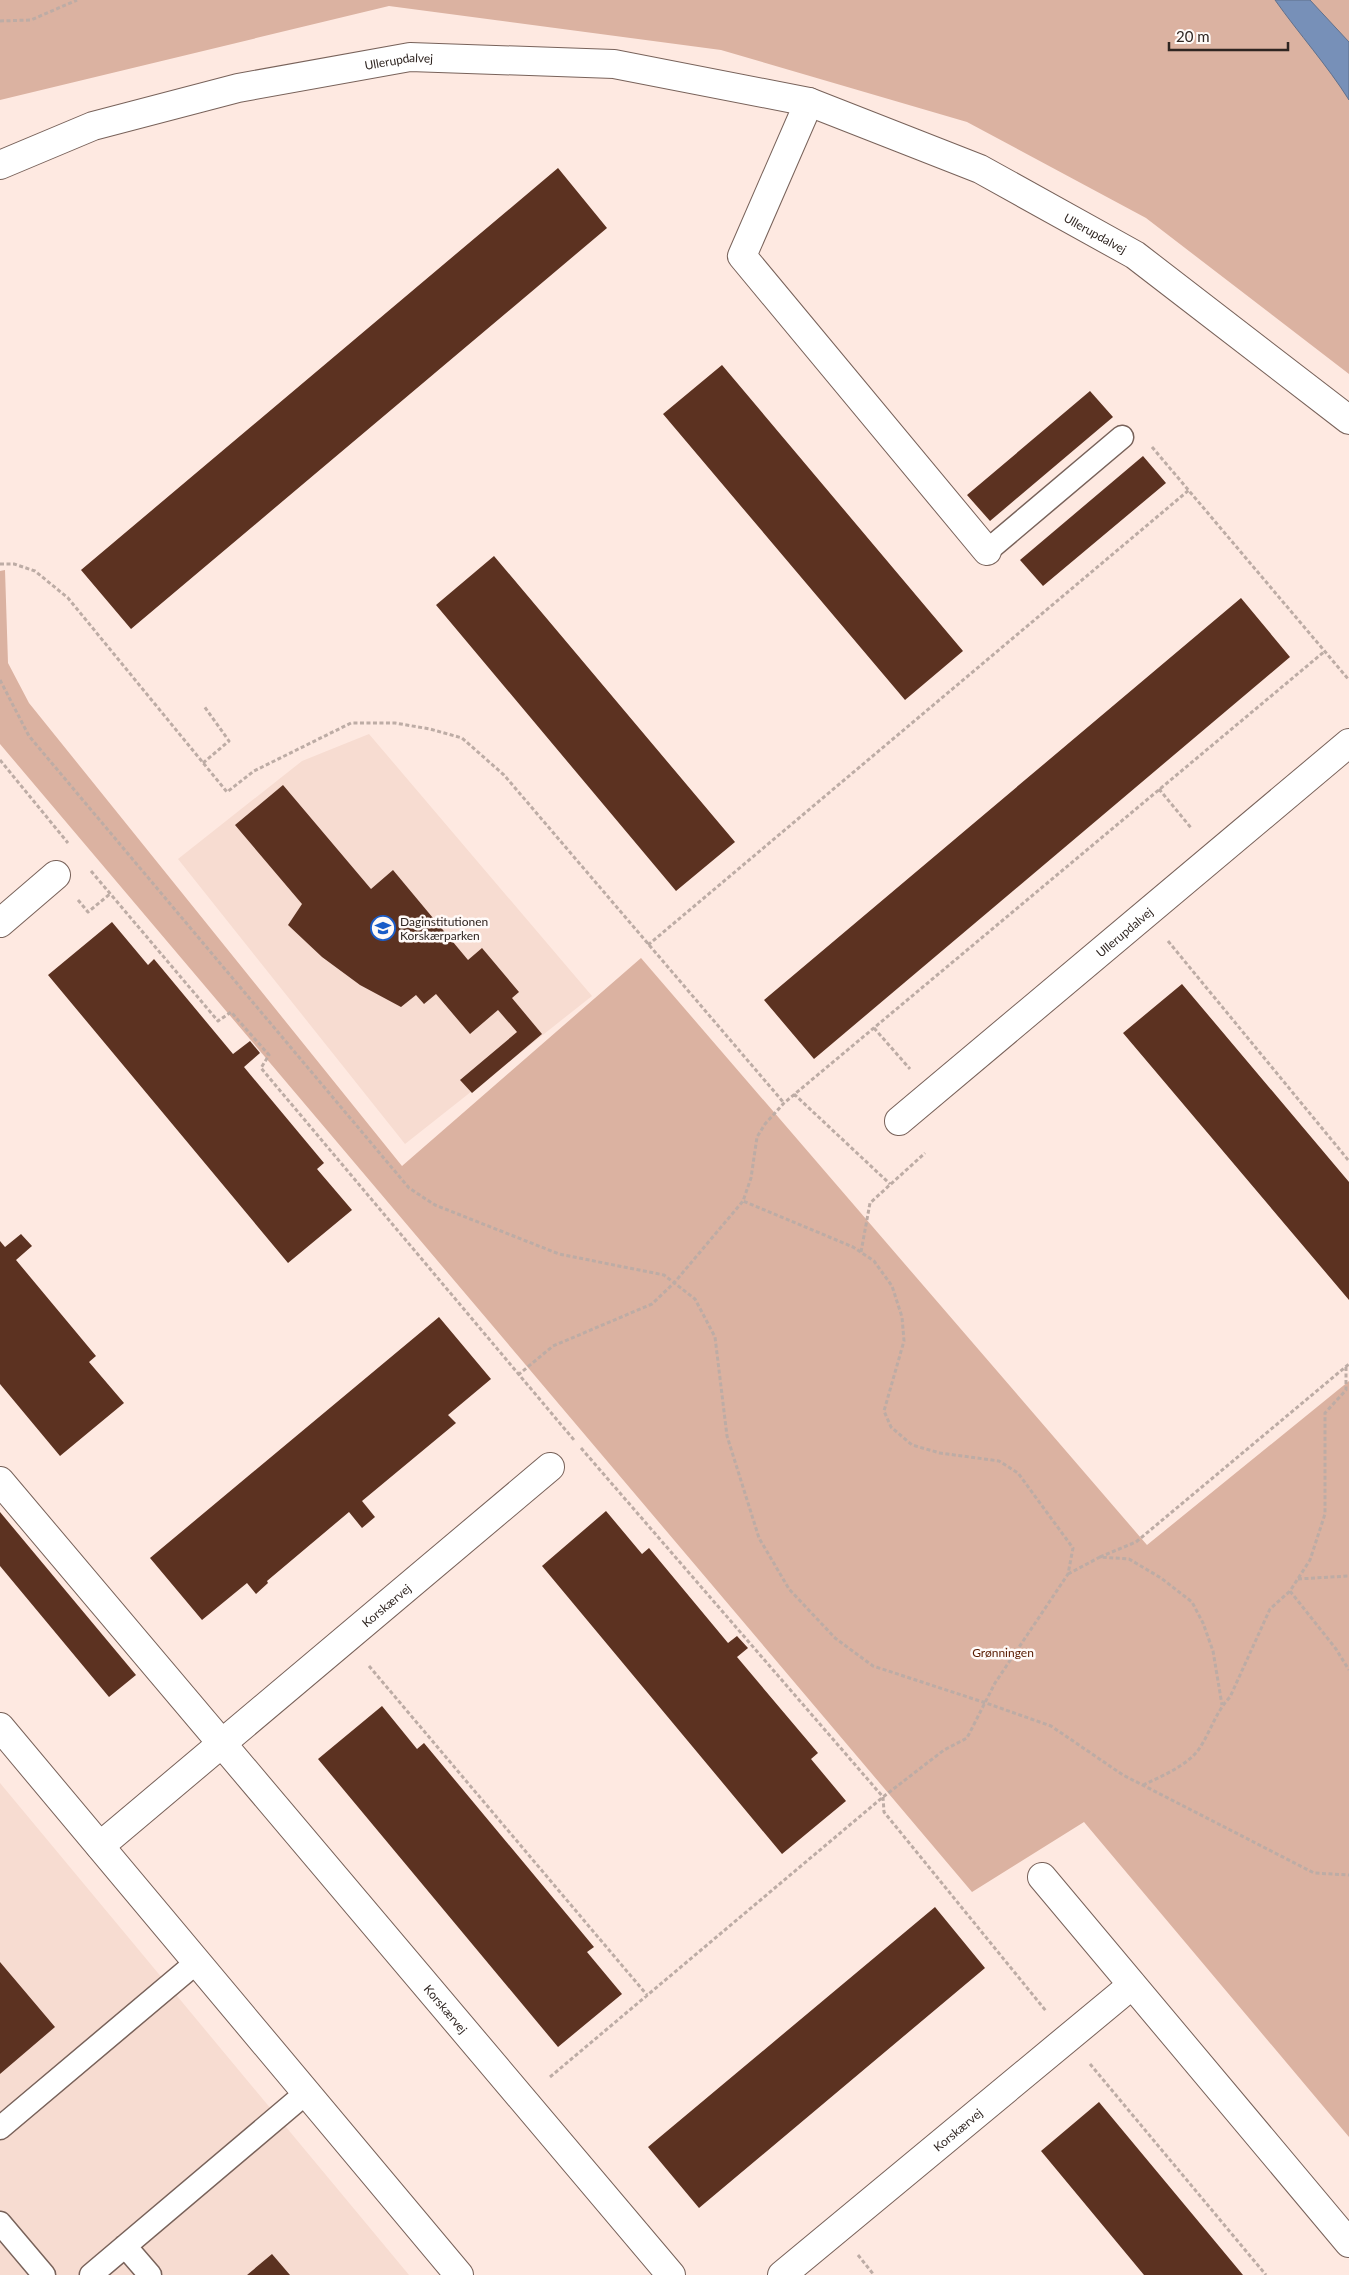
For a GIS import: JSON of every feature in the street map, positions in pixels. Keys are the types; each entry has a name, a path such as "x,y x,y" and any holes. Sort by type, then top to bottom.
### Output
{"street":[{"name":"Ullerupdalvej","path":"0,165 93,126 238,88 410,57 614,64 809,102 980,169 1134,255 1349,420"},
{"path":"809,102 742,256 987,551"},
{"name":"Ullerupdalvej","path":"899,1120 1349,743"},
{"path":"0,923 56,875"},
{"name":"Korskærvej","path":"100,1846 550,1467"},
{"name":"Korskærvej","path":"0,1481 671,2275"},
{"path":"0,1727 459,2275"},
{"path":"1042,1877 1349,2243"},
{"name":"Korskærvej","path":"782,2275 1132,1984"}],"lane":[{"path":"987,551 1122,437"},
{"path":"0,2128 197,1962"},
{"path":"90,2275 306,2093"},
{"path":"0,2223 44,2275"},
{"path":"125,2246 150,2275"}],"path":[{"path":"0,22 31,20 77,0"},
{"path":"1122,437 1135,427 1349,680"},
{"path":"648,945 1190,490"},
{"path":"0,564 14,564 35,571 68,598 227,792 254,771 351,723 395,723 430,729 462,738 504,775 784,1103"},
{"path":"518,1375 553,1346 652,1304 674,1283 743,1201 751,1178 757,1137 765,1124 784,1103 1325,651"},
{"path":"0,680 29,736 409,1188 435,1205 559,1254 664,1275 695,1299 715,1337 727,1436 759,1538 789,1589 835,1638 873,1666 1051,1726 1123,1775 1314,1873 1349,1875"},
{"path":"203,762 229,741 204,706"},
{"path":"0,760 74,849"},
{"path":"1159,789 1214,856"},
{"path":"86,864 218,1022 231,1012 269,1055 261,1068 518,1375 883,1797 884,1812 1068,2038 1266,2275"},
{"path":"1145,914 1349,1161"},
{"path":"874,1028 931,1093"},
{"path":"794,1094 890,1184"},
{"path":"861,1252 870,1203 925,1153"},
{"path":"523,2100 883,1797 944,1750 966,1738 995,1683 1068,1574 1073,1548 1018,1473 999,1461 940,1453 912,1445 891,1427 884,1411 904,1341 902,1317 892,1286 874,1260 809,1228 743,1201"},
{"path":"1068,1574 1100,1557 1136,1542 1348,1365"},
{"path":"1143,1785 1174,1770 1194,1755 1222,1705 1230,1697 1270,1609 1290,1591 1310,1560 1325,1514 1326,1412 1346,1390 1348,1365"},
{"path":"1100,1557 1129,1559 1161,1578 1192,1602 1203,1622 1213,1651 1222,1705"},
{"path":"1297,1579 1349,1576"},
{"path":"1290,1591 1336,1648 1349,1670"},
{"path":"346,1638 647,1995"}],"shaded area":[{"name":"Daginstitutionen Korskærparken","path":"369,734 592,996 405,1144 178,859 302,761"},
{"path":"0,1783 409,2275 0,2275"}],"green space":[{"path":"0,0 1349,0 1349,374 1146,218 967,122 721,50 389,6 0,100"},
{"name":"Grønningen","path":"5,570 8,663 29,703 402,1166 641,958 1147,1545 1349,1381 1349,2137 1084,1822 972,1892 0,744 0,571"}],"water":[{"path":"1275,0 1310,0 1349,42 1349,100 1332,74"}],"building":[{"path":"558,168 607,228 131,629 81,570"},
{"path":"722,365 963,651 905,700 663,414"},
{"path":"1090,391 1113,417 990,521 967,495"},
{"path":"1143,456 1166,483 1043,586 1020,560"},
{"path":"494,556 735,842 676,891 436,605"},
{"path":"1241,598 1290,657 814,1059 764,1000"},
{"path":"283,785 371,889 393,870 468,960 482,948 519,992 512,998 542,1034 472,1093 460,1080 517,1032 498,1010 470,1034 436,994 424,1004 416,995 401,1007 360,985 322,957 288,925 302,904 235,825"},
{"path":"112,922 148,965 154,959 233,1054 250,1041 260,1053 244,1067 324,1163 317,1169 352,1210 288,1263 48,975"},
{"path":"1182,984 1349,1182 1349,1300 1123,1033"},
{"path":"21,1234 32,1246 16,1260 96,1356 89,1362 124,1403 60,1456 0,1384 0,1241 5,1247"},
{"path":"439,1317 491,1379 448,1415 456,1423 362,1501 375,1517 362,1528 349,1512 267,1581 268,1583 256,1594 247,1583 202,1620 150,1558"},
{"path":"606,1511 642,1554 649,1548 728,1643 737,1636 748,1648 737,1657 818,1753 811,1759 846,1801 782,1854 542,1566"},
{"path":"0,1512 136,1675 109,1697 0,1566"},
{"path":"382,1706 417,1749 424,1743 594,1947 587,1952 622,1994 558,2047 318,1759"},
{"path":"935,1907 985,1968 699,2208 648,2147"},
{"path":"0,1962 55,2027 0,2074"},
{"path":"1099,2102 1243,2275 1144,2275 1041,2151"},
{"path":"272,2254 290,2275 247,2275"}],"place":[{"name":"Daginstitutionen Korskærparken","path":"383,928"}]}
